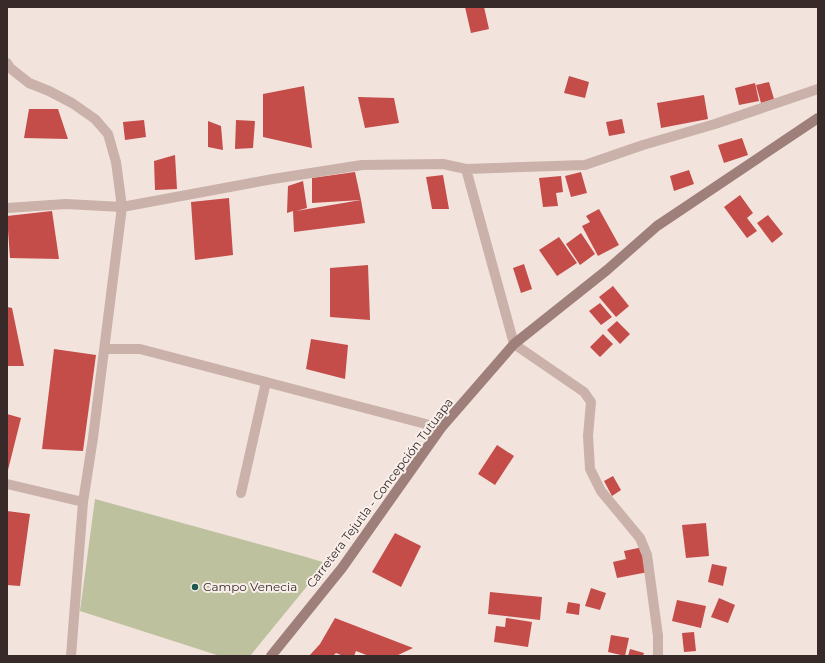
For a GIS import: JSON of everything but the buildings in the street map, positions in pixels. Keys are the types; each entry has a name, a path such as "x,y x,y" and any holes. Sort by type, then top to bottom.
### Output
{"street":[{"path":"7,63 10,68 29,83 50,91 95,118 108,134 116,162 122,207 83,502 71,656"},
{"path":"7,208 66,204 122,207 273,179 362,165 443,164 466,169 585,165 643,145 715,124 818,89"},
{"name":"Carretera Tejutla - Concepción Tutuapa","path":"271,656 342,568 441,428 514,344 607,270 657,226 818,118"},
{"path":"466,169 514,344 584,392 591,402 588,436 590,469 601,491 640,538 647,555 658,636 658,656"},
{"path":"104,349 140,349 441,428"},
{"path":"241,493 266,382"},
{"path":"7,484 83,502"}],"green space":[{"name":"Campo Venecia","path":"95,499 326,563 250,656 220,656 80,611"}],"place":[{"name":"Campo Venecia","path":"195,587"}]}
